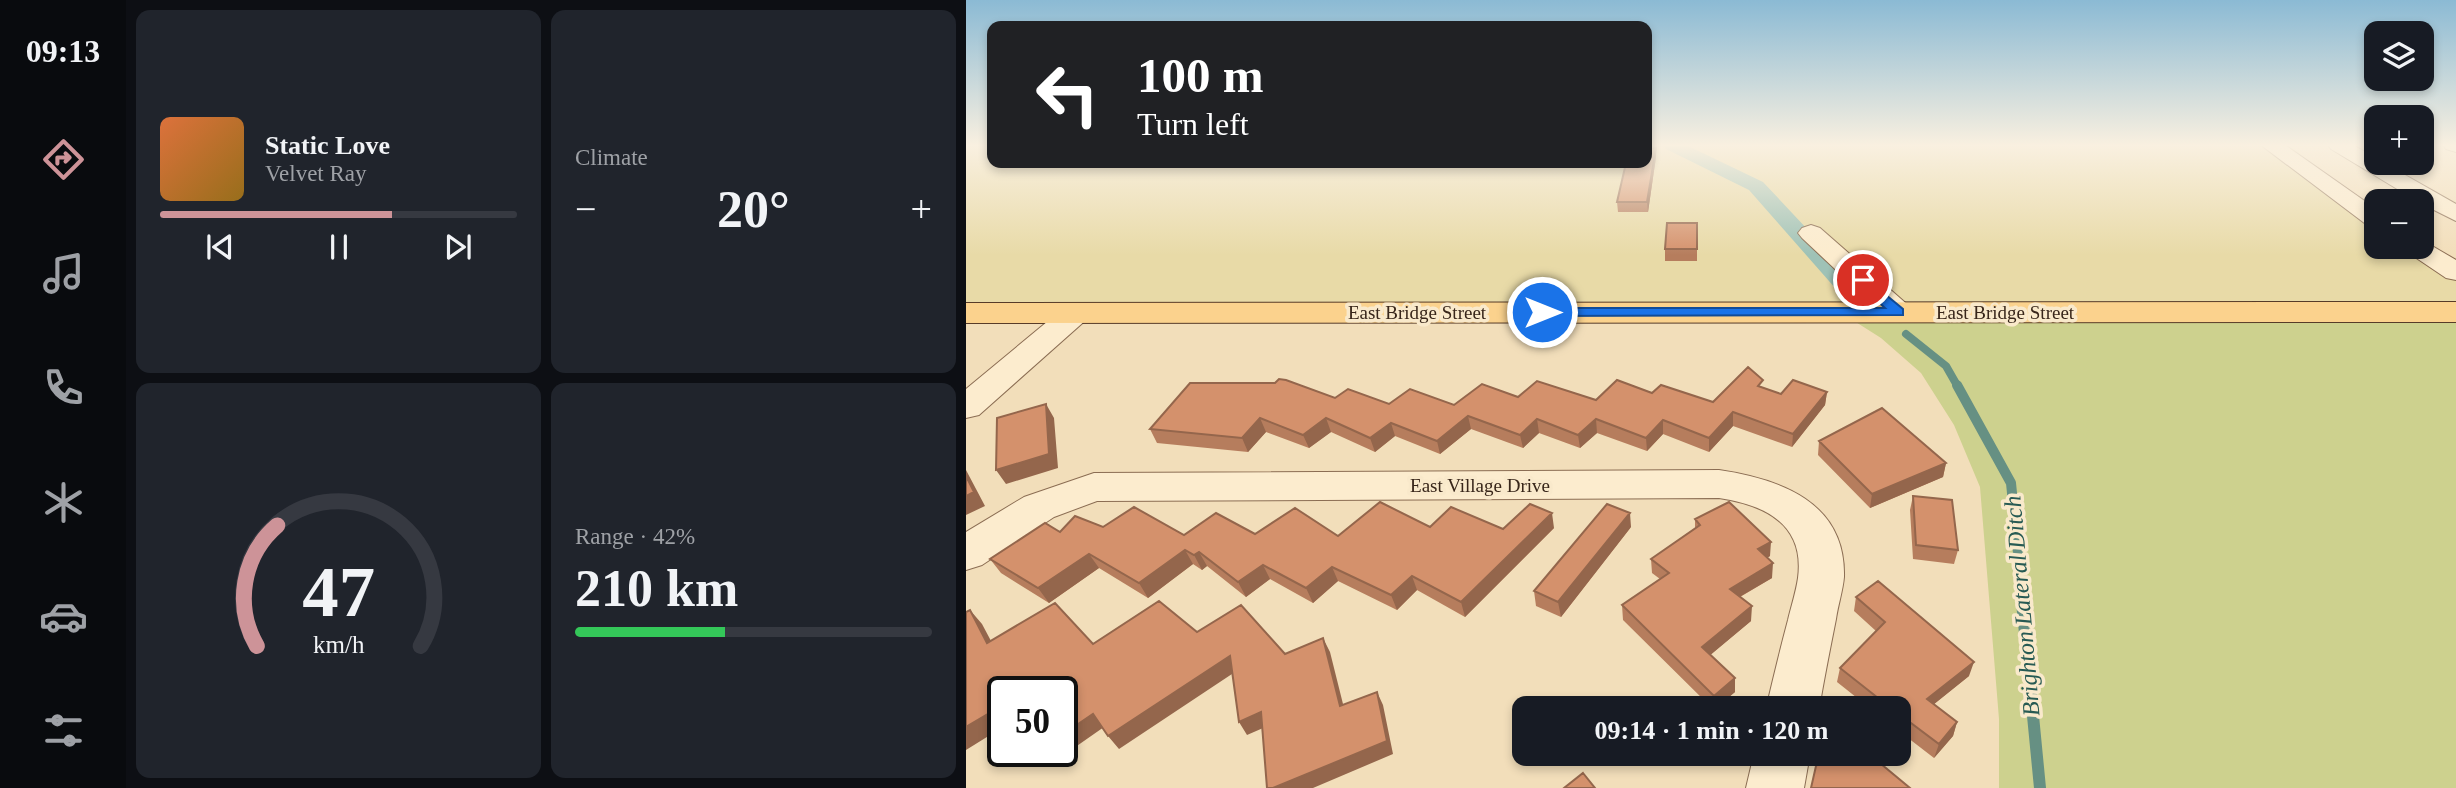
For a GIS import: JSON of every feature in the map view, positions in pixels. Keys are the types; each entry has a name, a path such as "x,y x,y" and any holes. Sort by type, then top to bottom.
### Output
{"main road":[{"name":"East Bridge Street","path":"966,313 2456,313"}],"street":[{"path":"2323,182 2364,211"},
{"path":"2401,182 2456,214"},
{"path":"1811,233 1898,312"},
{"path":"2434,258 2456,272"},
{"path":"966,407 1076,313"},
{"name":"East Village Drive","path":"966,553 1039,507 1094,487 1691,484 1748,487 1781,499 1807,521 1814,532 1821,560 1821,577 1795,696"},
{"path":"1774,788 1779,766"}],"shaded area":[{"path":"966,182 2322,182 2364,211 2364,259 2434,258 2456,272 2456,313 966,313"}],"green space":[{"path":"1840,312 2456,312 2456,788 1999,788 1999,719 1980,487 1954,425 1921,373 1881,338"}],"building":[{"path":"1622,182 1650,182 1647,202 1617,202"},
{"path":"1667,223 1697,223 1697,249 1665,249"},
{"path":"1748,367 1763,380 1758,386 1781,394 1793,380 1827,392 1793,434 1733,412 1709,438 1663,420 1646,438 1596,419 1578,435 1537,419 1520,435 1468,416 1437,441 1391,423 1370,438 1326,418 1303,435 1260,418 1242,438 1150,429 1190,383 1275,383 1279,379 1335,398 1348,389 1389,404 1410,389 1454,405 1482,384 1518,397 1537,381 1596,400 1617,380 1652,393 1661,385 1713,402"},
{"path":"1046,404 1049,454 996,470 997,418"},
{"path":"1882,408 1946,463 1872,494 1819,441"},
{"path":"966,476 974,492 966,496"},
{"path":"1913,496 1952,500 1958,550 1916,545"},
{"path":"1380,502 1430,527 1451,507 1503,529 1530,504 1552,513 1461,602 1412,576 1391,595 1332,567 1306,588 1263,565 1238,582 1199,552 1194,555 1185,550 1139,583 1089,554 1038,588 990,559 1045,523 1060,532 1075,516 1103,527 1134,507 1184,535 1216,513 1255,534 1295,508 1338,536"},
{"path":"1729,502 1771,542 1758,549 1773,563 1730,589 1752,606 1702,647 1735,678 1714,696 1622,605 1669,573 1651,559 1700,525 1695,519"},
{"path":"1607,504 1630,513 1558,602 1534,591"},
{"path":"1878,581 1974,662 1927,699 1957,722 1939,744 1911,723 1911,696 1876,696 1840,668 1885,622 1856,597"},
{"path":"1159,601 1197,632 1241,605 1285,654 1323,638 1340,706 1377,692 1387,741 1273,788 1267,788 1261,712 1239,722 1230,656 1108,736 1093,714 1078,724 1078,676 987,676 987,715 966,727 966,612 970,610 987,643 1055,603 1093,644"},
{"path":"1816,766 1883,766 1910,788 1811,788"},
{"path":"1583,773 1595,788 1564,788"}],"waterway":[{"name":"Brighton Lateral Ditch","path":"1747,182 1756,186 1845,284"},
{"name":"Brighton Lateral Ditch","path":"1906,334 1946,366 1958,387"},
{"name":"Brighton Lateral Ditch","path":"1957,385 2011,483 2019,563"},
{"name":"Brighton Lateral Ditch","path":"2018,561 2040,788"}],"route":[{"path":"1542,312 1898,312 1863,280"}]}
